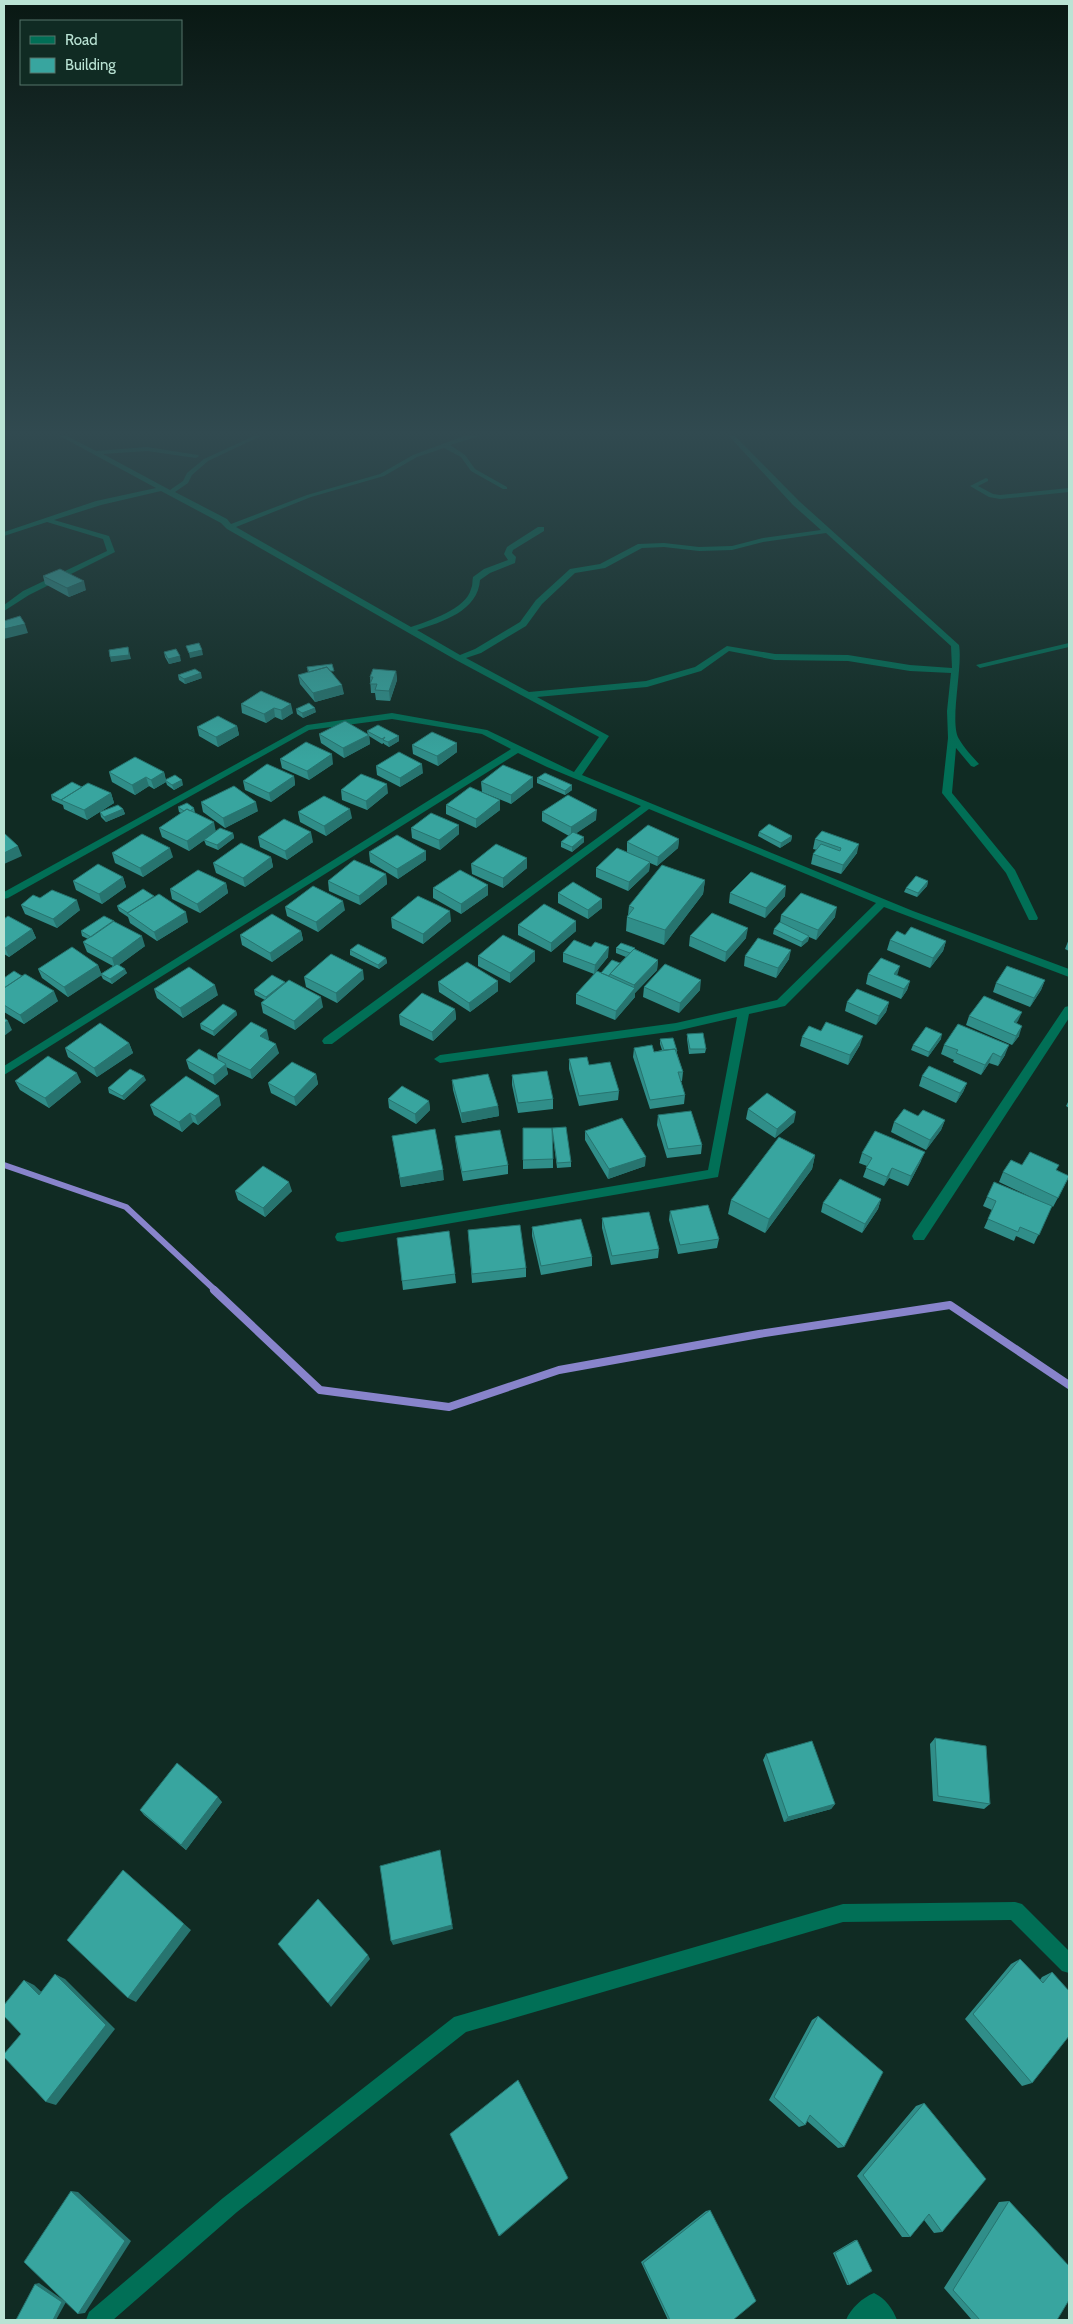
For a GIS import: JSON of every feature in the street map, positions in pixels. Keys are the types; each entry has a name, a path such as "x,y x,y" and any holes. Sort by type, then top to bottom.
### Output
{"street":[{"path":"4,609 26,593 111,552 108,543"},
{"path":"259,543 458,658 604,736 576,776"},
{"path":"410,630 435,622 470,600 477,588 476,579 487,571 512,561 512,556 508,554 510,549 519,543"},
{"path":"458,658 478,650 523,624 538,602 573,571 602,566 641,546 664,545 699,549 732,548 750,543"},
{"path":"841,543 955,645 957,658 952,710 953,738 947,793 1011,872 1034,918"},
{"path":"980,664 1069,645"},
{"path":"527,695 647,684 698,669 727,648 775,657 848,658 910,668 955,671"},
{"path":"4,896 307,728 392,716 484,732 576,776 883,902 1069,973"},
{"path":"953,738 974,764"},
{"path":"4,1071 518,749"},
{"path":"328,1041 649,806"},
{"path":"440,1060 676,1027 781,1003 883,902"},
{"path":"919,1236 1069,1010"},
{"path":"342,1237 714,1174 744,1012"},
{"path":"97,2320 230,2205 461,2024 843,1913 1015,1911 1069,1964"},
{"path":"857,2320 874,2304 886,2320"}],"building":[{"path":"60,569 84,581 67,588 43,576"},
{"path":"20,616 25,624 4,629 4,621"},
{"path":"199,643 202,650 189,653 186,646"},
{"path":"128,647 129,655 110,657 109,650"},
{"path":"176,649 180,656 168,659 164,652"},
{"path":"332,664 334,671 330,671 327,667 309,672 307,667"},
{"path":"327,667 342,685 313,693 298,675"},
{"path":"195,669 201,673 184,679 178,675"},
{"path":"373,669 396,671 389,691 375,690 377,684 370,684 373,677 370,677"},
{"path":"261,691 291,704 281,710 274,708 264,714 241,704"},
{"path":"309,703 315,708 302,713 296,709"},
{"path":"218,716 237,726 216,737 197,727"},
{"path":"345,721 369,735 343,748 319,734"},
{"path":"378,725 399,736 388,742 383,740 385,737 382,739 367,731"},
{"path":"432,732 457,743 437,756 412,745"},
{"path":"306,742 332,754 307,771 280,759"},
{"path":"399,752 422,764 400,778 376,766"},
{"path":"135,757 164,772 151,780 146,777 132,785 109,772"},
{"path":"267,764 294,776 269,793 243,781"},
{"path":"503,765 533,777 511,795 481,782"},
{"path":"545,773 572,785 565,791 537,778"},
{"path":"361,774 387,784 366,801 341,790"},
{"path":"175,775 182,780 172,785 165,780"},
{"path":"72,782 82,787 61,800 51,795"},
{"path":"88,783 111,793 84,810 61,800"},
{"path":"234,786 256,802 223,818 201,802"},
{"path":"470,787 500,800 476,819 446,805"},
{"path":"568,795 597,810 571,827 542,812"},
{"path":"324,796 350,809 324,826 298,812"},
{"path":"187,803 194,808 190,811 187,809 184,811 178,807"},
{"path":"118,805 123,809 104,817 100,812"},
{"path":"187,809 214,822 187,841 159,828"},
{"path":"431,813 459,825 439,840 411,828"},
{"path":"284,819 311,832 285,851 258,837"},
{"path":"769,824 792,836 781,843 759,832"},
{"path":"648,825 679,839 658,857 627,842"},
{"path":"220,828 233,833 217,845 204,840"},
{"path":"822,831 859,844 843,865 813,854 821,844 840,851 841,848 815,839"},
{"path":"573,832 584,837 572,847 561,842"},
{"path":"4,833 18,846 4,853"},
{"path":"142,834 170,848 140,868 112,853"},
{"path":"397,835 426,851 397,869 369,852"},
{"path":"241,843 271,857 243,878 213,863"},
{"path":"496,844 527,858 503,878 471,864"},
{"path":"617,848 650,862 629,882 596,868"},
{"path":"354,860 386,874 359,896 328,881"},
{"path":"98,864 123,877 99,894 73,881"},
{"path":"662,865 705,880 665,930 627,917 634,908 629,906"},
{"path":"198,870 226,883 197,904 170,889"},
{"path":"460,870 488,885 461,904 433,888"},
{"path":"751,872 786,886 766,908 730,893"},
{"path":"916,876 928,881 918,893 906,888"},
{"path":"573,882 602,899 588,910 558,893"},
{"path":"313,886 343,901 316,922 285,907"},
{"path":"143,889 154,896 128,913 117,906"},
{"path":"52,890 77,900 53,919 21,905 33,895 40,898"},
{"path":"801,893 837,907 818,930 781,915"},
{"path":"159,894 186,912 154,932 127,913"},
{"path":"418,896 450,911 423,934 391,918"},
{"path":"544,904 576,921 551,943 518,925"},
{"path":"712,913 748,928 726,952 690,936"},
{"path":"272,914 301,931 270,953 240,935"},
{"path":"8,916 32,929 5,948 4,919"},
{"path":"104,916 114,921 91,937 81,931"},
{"path":"113,921 142,936 112,958 83,942"},
{"path":"780,922 809,936 802,942 774,929"},
{"path":"911,927 946,941 933,958 890,940 897,931 905,935"},
{"path":"503,935 535,951 510,973 478,956"},
{"path":"758,938 791,950 778,968 745,956"},
{"path":"574,940 591,947 595,942 609,947 595,965 563,953"},
{"path":"621,943 635,948 630,953 616,948"},
{"path":"358,944 386,958 378,965 350,950"},
{"path":"72,947 98,965 64,987 38,969"},
{"path":"634,949 658,960 634,985 610,974"},
{"path":"331,954 363,970 336,993 304,977"},
{"path":"881,958 900,966 894,974 910,981 904,989 868,974"},
{"path":"612,960 620,963 609,976 601,973"},
{"path":"467,962 498,981 469,1003 438,982"},
{"path":"117,964 125,969 110,979 101,974"},
{"path":"665,964 701,980 680,1003 644,987"},
{"path":"1007,966 1045,980 1034,998 996,983"},
{"path":"189,967 215,985 180,1008 154,989"},
{"path":"14,971 22,976 4,988 4,978"},
{"path":"597,971 635,988 616,1011 576,994"},
{"path":"25,974 54,991 20,1015 4,1005 4,988"},
{"path":"272,975 285,982 266,997 254,990"},
{"path":"289,980 321,997 294,1021 261,1003"},
{"path":"857,989 889,1002 879,1016 847,1002"},
{"path":"422,993 455,1009 432,1032 399,1015"},
{"path":"984,996 1022,1012 1014,1022 1022,1026 1016,1036 969,1016"},
{"path":"223,1004 236,1011 213,1031 200,1024"},
{"path":"251,1022 267,1030 260,1036 276,1044 250,1070 217,1054"},
{"path":"826,1022 863,1036 850,1055 802,1037 809,1026 821,1031"},
{"path":"100,1023 129,1043 94,1068 65,1048"},
{"path":"958,1024 1009,1045 1001,1057 993,1053 985,1065 956,1053 958,1050 944,1045"},
{"path":"926,1027 942,1034 929,1052 913,1045"},
{"path":"703,1033 706,1049 690,1049 687,1034"},
{"path":"673,1038 677,1051 675,1049 664,1050 660,1039"},
{"path":"652,1045 654,1052 675,1049 683,1072 678,1072 685,1095 650,1100 634,1048"},
{"path":"199,1049 226,1064 213,1075 186,1060"},
{"path":"48,1056 77,1073 45,1098 15,1081"},
{"path":"587,1057 589,1065 610,1062 619,1091 579,1096 569,1059"},
{"path":"292,1062 316,1074 294,1097 268,1083"},
{"path":"929,1066 967,1083 960,1093 922,1076"},
{"path":"130,1069 144,1076 122,1096 108,1088"},
{"path":"547,1071 553,1099 518,1103 512,1075"},
{"path":"488,1074 498,1106 461,1113 452,1080"},
{"path":"186,1076 219,1096 195,1116 190,1113 179,1122 150,1105"},
{"path":"402,1086 429,1101 415,1114 388,1099"},
{"path":"767,1093 796,1112 777,1129 748,1109"},
{"path":"904,1109 918,1116 923,1110 945,1120 930,1140 894,1122"},
{"path":"691,1111 702,1145 668,1149 658,1115"},
{"path":"622,1118 646,1157 609,1169 585,1131"},
{"path":"566,1127 571,1162 557,1163 552,1128"},
{"path":"523,1128 552,1128 553,1159 523,1160"},
{"path":"435,1129 443,1170 400,1178 392,1136"},
{"path":"500,1130 508,1165 462,1172 455,1136"},
{"path":"875,1131 925,1152 911,1176 892,1168 887,1177 866,1168 872,1158 862,1153"},
{"path":"779,1137 815,1155 769,1219 731,1200"},
{"path":"1030,1152 1059,1165 1056,1170 1069,1176 1058,1198 1003,1172 1011,1160 1022,1165"},
{"path":"263,1166 289,1182 263,1208 235,1191"},
{"path":"840,1179 881,1199 865,1224 823,1203"},
{"path":"994,1182 1052,1206 1039,1235 1020,1227 1018,1232 988,1219 996,1201 987,1197"},
{"path":"708,1205 719,1239 680,1245 670,1211"},
{"path":"649,1212 659,1249 612,1256 602,1218"},
{"path":"581,1219 592,1257 541,1266 532,1227"},
{"path":"520,1225 526,1268 472,1274 468,1230"},
{"path":"449,1231 455,1274 402,1281 397,1238"},
{"path":"935,1738 986,1746 990,1804 938,1796"},
{"path":"812,1741 835,1804 788,1817 766,1754"},
{"path":"177,1763 218,1797 181,1845 140,1810"},
{"path":"440,1850 452,1925 391,1941 380,1866"},
{"path":"123,1870 184,1924 128,1998 67,1940"},
{"path":"318,1899 368,1955 328,2003 278,1944"},
{"path":"1020,1959 1043,1983 1052,1972 1069,1991 1069,2036 1032,2083 973,2014"},
{"path":"55,1974 106,2025 46,2102 4,2057 4,2054 21,2034 4,2016 4,2005 24,1980 39,1995"},
{"path":"818,2016 883,2072 844,2147 810,2115 805,2125 774,2097"},
{"path":"518,2080 568,2178 499,2236 450,2134"},
{"path":"924,2103 986,2179 942,2232 929,2214 910,2237 863,2175"},
{"path":"71,2191 125,2241 78,2314 24,2262"},
{"path":"1009,2201 1069,2266 1069,2300 1057,2320 980,2320 953,2290"},
{"path":"710,2210 756,2301 733,2320 670,2320 643,2263"},
{"path":"857,2240 872,2271 849,2285 835,2253"},
{"path":"35,2284 62,2302 53,2320 16,2320"}],"waterway":[{"path":"4,1165 126,1207 216,1291"},
{"path":"214,1290 320,1390 449,1407 559,1370 759,1334 950,1305 1069,1385"}]}
